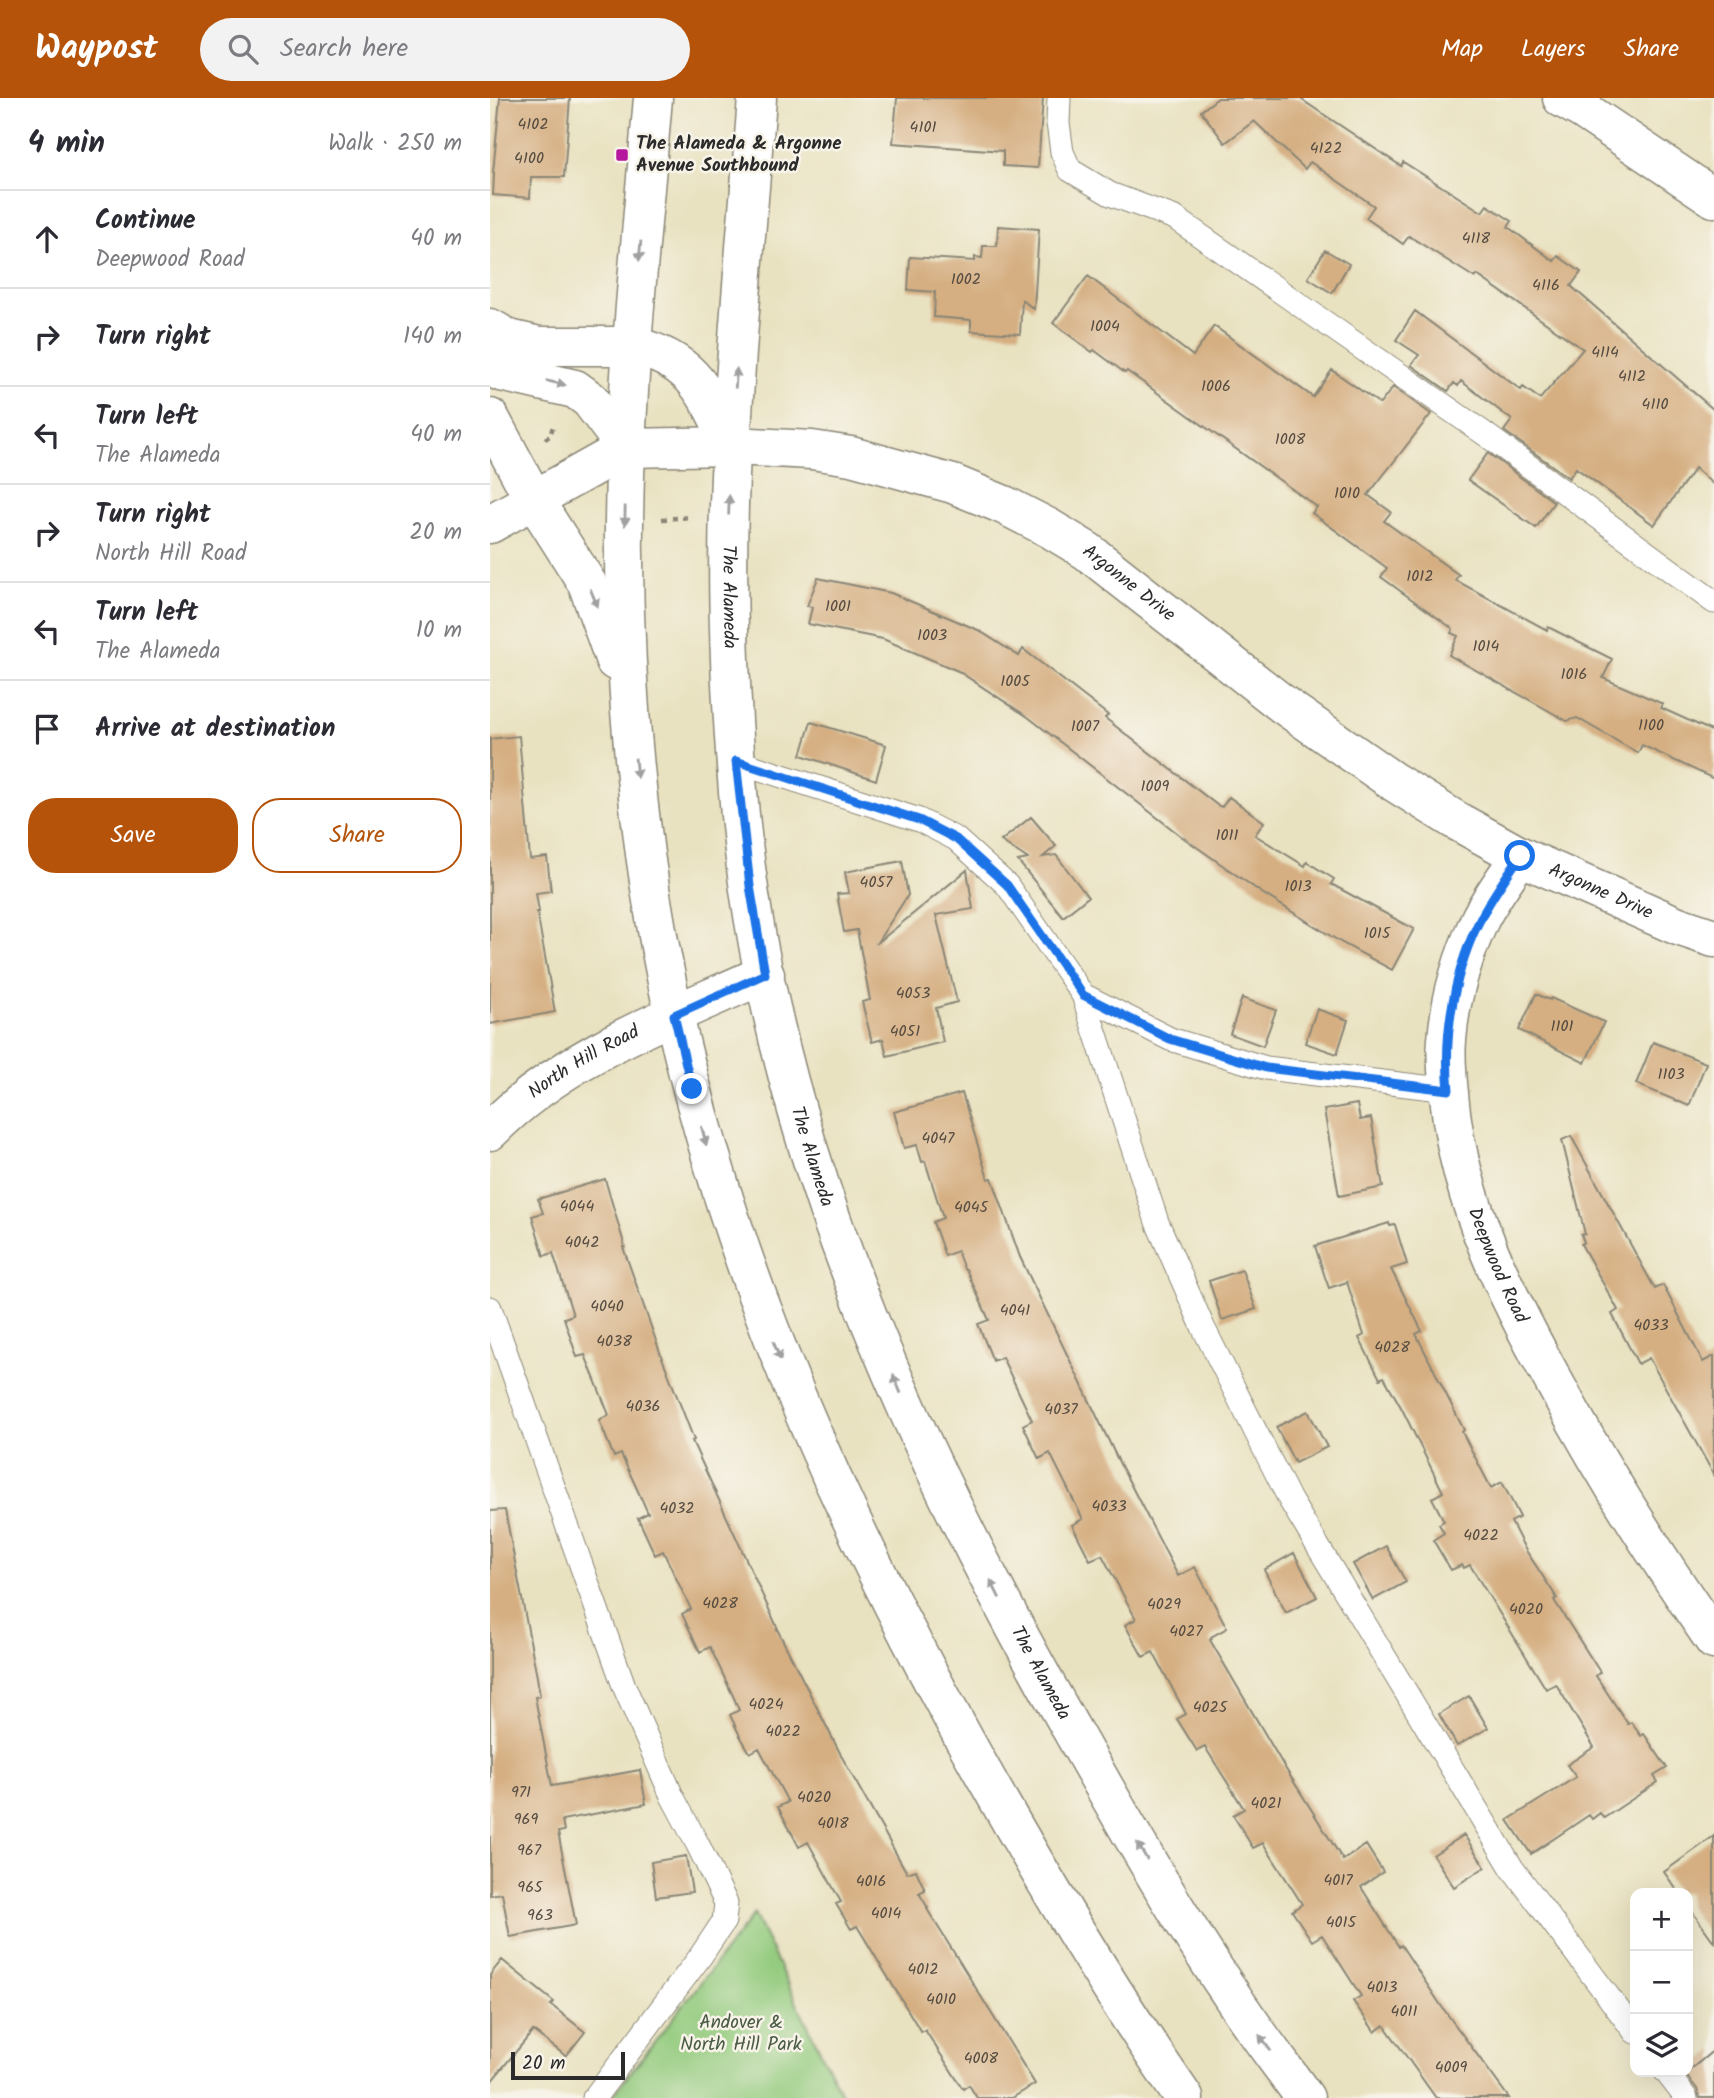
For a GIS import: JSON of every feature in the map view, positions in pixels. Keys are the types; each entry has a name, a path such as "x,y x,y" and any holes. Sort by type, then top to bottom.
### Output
{"main road":[{"path":"653,98 626,448 625,595 632,716 645,856 674,1015 713,1170 777,1352 865,1550 942,1700 1023,1844 1094,1963 1184,2098"},
{"name":"The Alameda","path":"757,98 729,508 729,597 736,761 750,886 765,974 822,1193 879,1341 943,1488 1045,1684 1128,1829 1231,1995 1305,2098"},
{"path":"1562,98 1714,198"},
{"path":"490,328 509,339 539,346 633,346 652,350 673,360 687,371 706,393 732,446"},
{"path":"490,367 501,372 575,388 590,400 626,448"},
{"path":"490,418 533,498 587,583 600,614 632,716"},
{"name":"Argonne Drive","path":"490,524 626,448 732,446 812,450 851,456 910,471 991,499 1049,528 1087,551 1285,706 1394,782 1520,856 1666,921 1714,938"},
{"name":"Deepwood Road","path":"1520,856 1481,918 1456,982 1447,1041 1456,1151 1479,1227 1507,1293 1534,1346 1609,1480 1714,1640"},
{"name":"North Hill Road","path":"490,1131 528,1098 578,1062 765,974"}],"lane":[{"path":"1059,98 1058,123 1062,152 1070,170 1110,194 1175,218 1485,434 1714,603"},
{"path":"736,761 919,820 956,839 1007,885 1083,995 1157,1222 1203,1327 1290,1500 1512,1868 1630,2025"},
{"path":"1083,995 1170,1039 1266,1068 1449,1090"},
{"path":"490,1308 624,1686 672,1796 726,1903 724,1921 700,1957 594,2098"},
{"path":"1670,2077 1686,2098"}],"path":[{"path":"542,441 550,436 556,415"},
{"path":"651,520 696,516"}],"green space":[{"name":"Andover & North Hill Park","path":"754,1914 843,2098 611,2098"}],"building":[{"path":"500,98 570,98 564,177 531,177 530,198 493,195"},
{"path":"897,98 1043,98 1038,168 1003,166 1003,151 893,143"},
{"path":"1218,98 1299,98 1401,166 1403,162 1482,212 1487,205 1512,221 1508,227 1554,261 1558,256 1581,272 1571,286 1714,410 1714,485 1695,468 1654,525 1576,468 1569,478 1504,431 1512,420 1461,381 1458,386 1454,383 1448,391 1411,365 1419,355 1396,340 1415,311 1521,390 1523,387 1540,399 1583,349 1477,275 1475,278 1409,236 1403,244 1366,218 1374,206 1310,162 1305,169 1254,121 1225,143 1201,111"},
{"path":"998,226 1039,229 1034,309 1022,300 1020,334 971,331 971,320 934,317 935,292 908,290 910,257 975,261 975,257 982,258 983,246 997,246"},
{"path":"1325,250 1349,264 1332,293 1308,278"},
{"path":"1088,276 1193,356 1214,326 1313,397 1332,370 1380,404 1393,387 1431,414 1368,495 1391,512 1384,521 1459,575 1455,580 1547,630 1548,627 1612,659 1603,678 1663,704 1661,708 1714,732 1714,779 1642,745 1638,753 1577,718 1567,721 1449,655 1458,636 1451,633 1453,629 1381,577 1387,568 1312,513 1317,507 1127,371 1125,373 1094,350 1092,352 1053,323"},
{"path":"1488,453 1554,502 1536,528 1468,480"},
{"path":"818,578 891,593 978,630 1019,656 1023,649 1108,715 1105,718 1217,805 1222,807 1229,797 1264,822 1255,835 1305,866 1307,862 1334,879 1331,884 1414,929 1392,970 1342,943 1262,893 1181,836 1028,717 958,671 883,639 808,624 812,607 807,606"},
{"path":"811,722 886,745 876,780 801,755"},
{"path":"519,736 530,859 547,857 551,891 536,893 555,1012 490,1024 490,739"},
{"path":"1031,817 1056,846 1043,857 1056,855 1088,897 1063,917 1018,861 1028,859 1001,841"},
{"path":"902,861 908,895 876,944 967,870 973,909 936,915 957,1002 936,1008 943,1042 887,1056 883,1039 872,1042 862,1002 870,1000 857,930 844,932 837,894 849,893 845,872"},
{"path":"1536,994 1604,1022 1585,1063 1519,1030"},
{"path":"1242,998 1276,1010 1263,1046 1230,1034"},
{"path":"1317,1009 1348,1020 1337,1054 1305,1043"},
{"path":"1653,1042 1706,1063 1689,1106 1636,1084"},
{"path":"962,1093 988,1179 992,1178 1020,1257 1118,1460 1178,1576 1195,1567 1227,1628 1210,1640 1343,1860 1366,1845 1383,1872 1361,1887 1399,1947 1401,1945 1442,2007 1509,2098 1436,2098 1384,2025 1375,2032 1353,2001 1361,1996 1322,1935 1312,1941 1292,1911 1302,1904 1263,1843 1253,1848 1233,1815 1244,1809 1205,1747 1197,1751 1177,1719 1186,1714 1153,1652 1143,1657 1125,1625 1136,1619 1102,1555 1090,1560 1072,1525 1083,1519 1050,1453 1039,1459 1023,1425 1032,1420 1002,1357 993,1361 978,1324 989,1320 966,1269 957,1251 945,1256 933,1222 943,1218 925,1161 922,1162 917,1145 904,1148 894,1112"},
{"path":"1357,1104 1360,1120 1371,1118 1383,1187 1339,1196 1324,1110"},
{"path":"1571,1136 1655,1289 1663,1285 1703,1362 1714,1356 1714,1475 1649,1358 1638,1364 1612,1314 1618,1310 1581,1244 1584,1242 1581,1235 1585,1234 1562,1140"},
{"path":"605,1179 623,1247 694,1440 692,1441 777,1629 843,1759 907,1873 916,1870 925,1890 919,1893 927,1909 1035,2084 1012,2098 977,2098 969,2085 963,2089 925,2030 921,2032 857,1926 851,1929 836,1904 841,1902 808,1842 799,1847 778,1807 788,1802 759,1748 750,1753 739,1734 730,1715 739,1710 734,1698 710,1647 700,1652 682,1614 691,1609 663,1551 655,1555 638,1518 648,1513 621,1454 614,1457 599,1420 609,1415 585,1355 577,1357 564,1318 573,1315 553,1253 544,1256 532,1216 543,1213 538,1199"},
{"path":"1389,1223 1390,1226 1395,1225 1407,1264 1391,1269 1422,1331 1416,1334 1464,1430 1462,1432 1491,1488 1502,1482 1520,1517 1511,1522 1557,1598 1554,1600 1600,1672 1596,1676 1628,1724 1631,1722 1641,1736 1644,1734 1667,1768 1654,1776 1658,1782 1604,1818 1600,1813 1592,1819 1589,1815 1531,1854 1508,1820 1576,1777 1567,1765 1594,1747 1556,1684 1546,1689 1470,1565 1451,1570 1433,1540 1444,1533 1439,1524 1444,1521 1432,1498 1443,1492 1402,1409 1384,1377 1380,1379 1359,1338 1364,1335 1347,1282 1329,1288 1315,1246"},
{"path":"1242,1270 1256,1309 1222,1320 1209,1281"},
{"path":"1308,1411 1327,1447 1295,1463 1276,1427"},
{"path":"505,1510 537,1677 540,1696 535,1697 552,1786 640,1770 646,1804 562,1820 564,1831 558,1832 576,1925 510,1937 502,1893 490,1895 490,1511"},
{"path":"1386,1546 1406,1582 1373,1600 1353,1564"},
{"path":"1294,1553 1317,1597 1286,1613 1264,1570"},
{"path":"1469,1696 1488,1728 1457,1746 1439,1714"},
{"path":"1464,1835 1485,1867 1454,1887 1433,1855"},
{"path":"1714,1836 1714,1942 1693,1913 1693,1888 1675,1888 1664,1872"},
{"path":"686,1856 692,1892 656,1897 651,1862"},
{"path":"502,1960 554,2002 551,2005 585,2032 566,2056 533,2031 490,2083 490,1975"},
{"path":"1714,2050 1714,2098 1700,2098 1687,2077 1693,2077 1693,2067"}],"place":[{"name":"The Alameda & Argonne Avenue Southbound","path":"622,155"}],"route":[{"path":"692,1089 674,1015 765,974 741,820 736,761 919,820 956,839 1007,885 1083,995 1170,1039 1266,1068 1449,1090 1447,1041 1456,982 1481,918 1520,856"}]}
